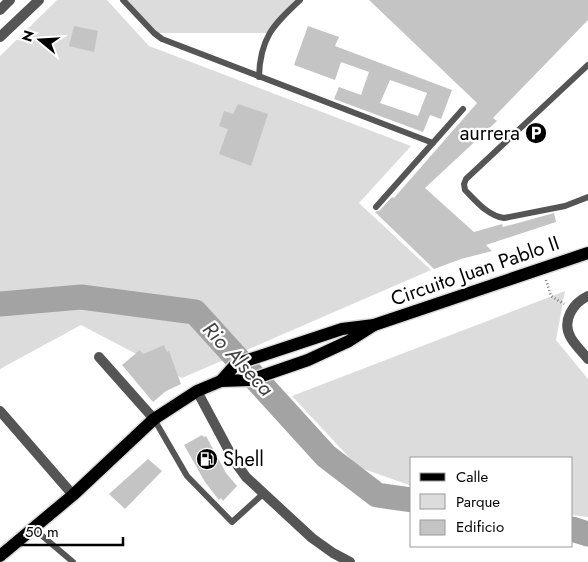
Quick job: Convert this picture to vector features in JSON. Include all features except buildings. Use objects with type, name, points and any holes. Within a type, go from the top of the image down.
[{"type":"main road","name":"Circuito Juan Pablo II","points":[[221,381],[236,364],[342,329],[374,325],[588,252]]},
{"type":"main road","name":"Circuito Juan Pablo II","points":[[0,556],[74,495],[154,419],[197,391],[221,381],[250,380],[308,360],[349,341],[374,325]]},
{"type":"street","points":[[0,10],[10,0]]},
{"type":"street","points":[[0,37],[40,0]]},
{"type":"street","points":[[588,296],[578,300],[571,309],[568,319],[568,329],[571,338],[588,360]]},
{"type":"street","points":[[99,357],[154,419]]},
{"type":"street","points":[[197,391],[235,462],[246,477],[312,538],[350,562]]},
{"type":"street","points":[[0,411],[74,495]]},
{"type":"lane","points":[[123,0],[162,39],[433,142]]},
{"type":"lane","points":[[260,77],[260,60],[265,42],[276,22],[300,0]]},
{"type":"lane","points":[[587,68],[466,179],[464,184],[465,190],[491,214],[504,218],[565,206],[588,197]]},
{"type":"lane","points":[[376,207],[463,109]]},
{"type":"lane","points":[[154,419],[187,476],[232,522],[263,494]]},
{"type":"lane","points":[[34,528],[73,562]]},
{"type":"path","points":[[542,269],[551,296],[571,309]]},
{"type":"green space","points":[[57,0],[107,0],[149,46],[411,146],[359,203],[431,270],[182,378],[81,325],[0,369],[0,56]]},
{"type":"green space","points":[[123,0],[300,0],[270,33],[154,33]]},
{"type":"green space","points":[[565,291],[556,340],[588,379],[588,517],[573,515],[573,457],[410,457],[410,485],[358,467],[292,396]]},
{"type":"waterway","name":"Rio Alseca","points":[[0,304],[81,297],[195,312],[326,456],[377,495],[410,500]]},
{"type":"waterway","name":"Rio Alseca","points":[[573,529],[588,534]]},
{"type":"place","name":"aurrera","points":[[536,133]]},
{"type":"place","name":"Shell","points":[[207,459]]}]
